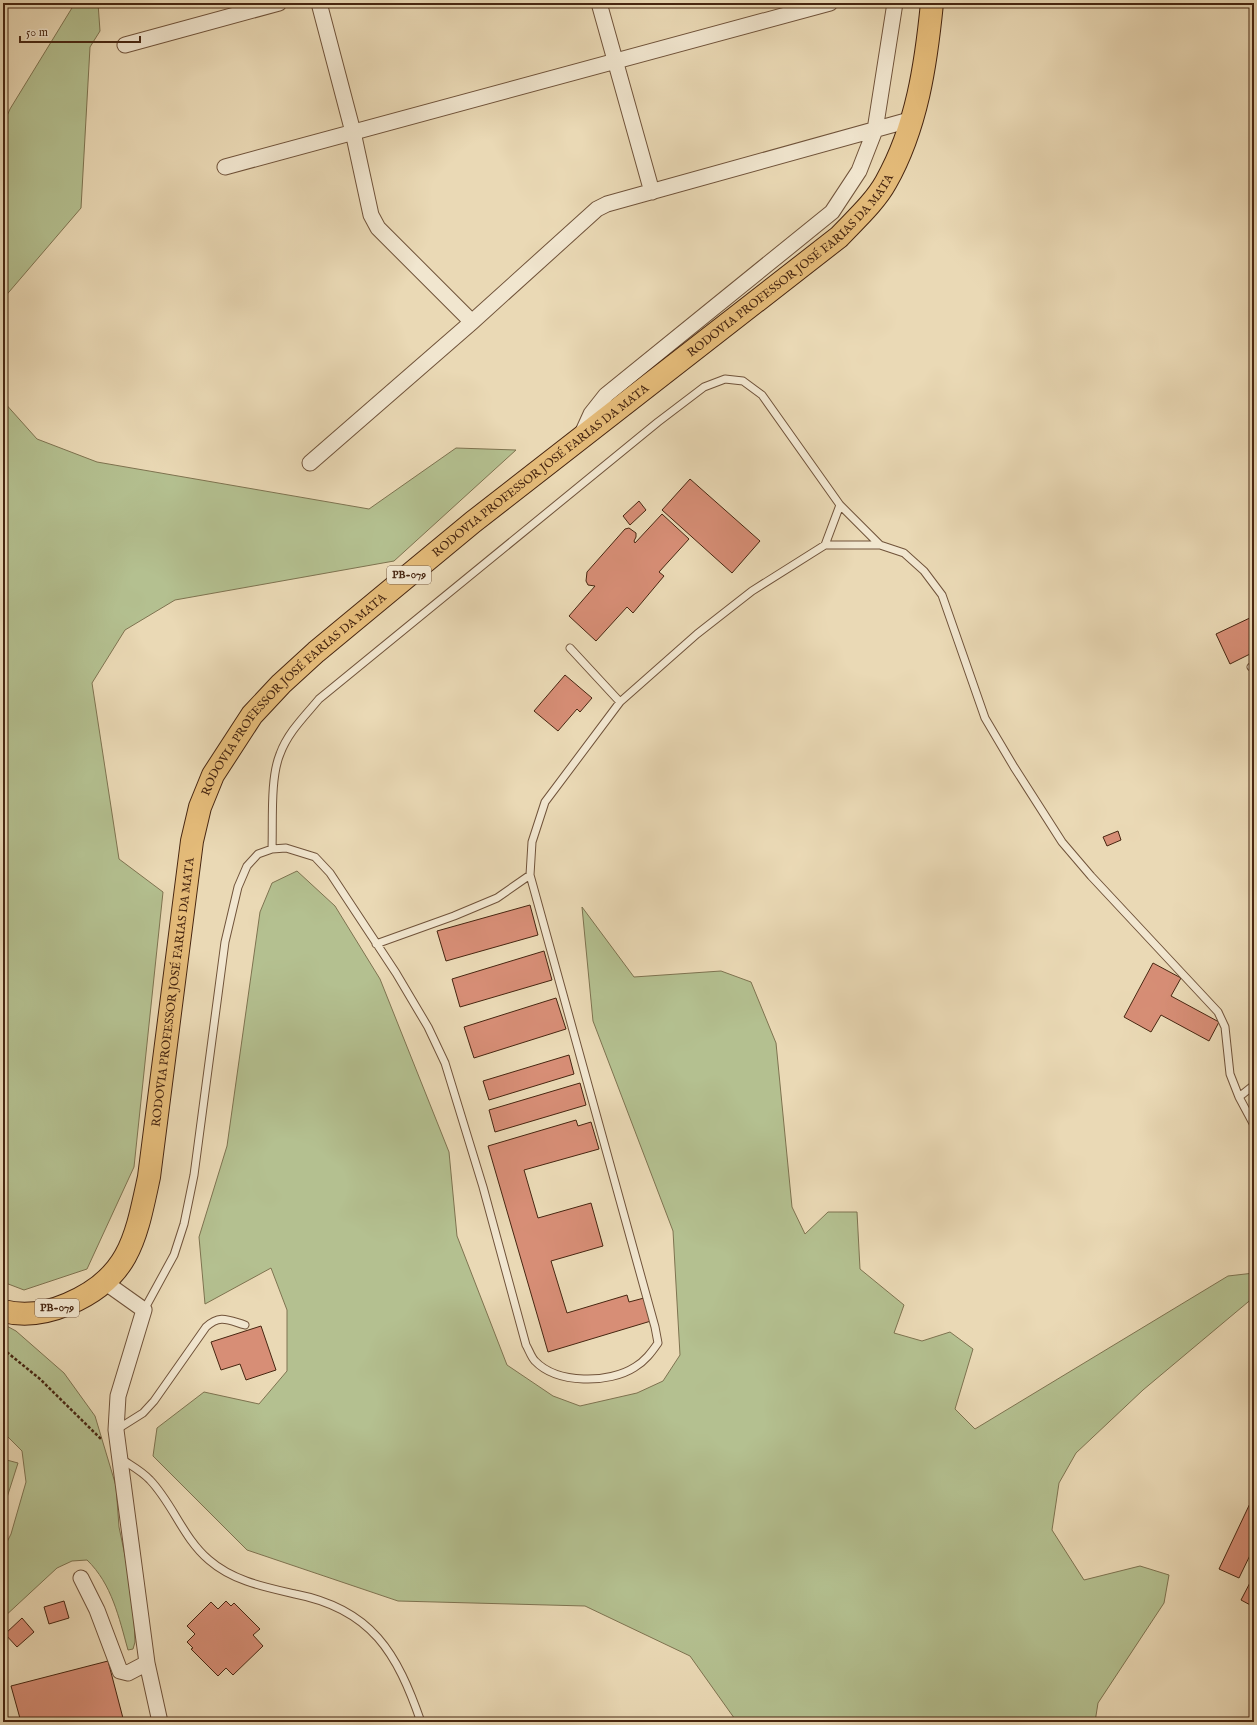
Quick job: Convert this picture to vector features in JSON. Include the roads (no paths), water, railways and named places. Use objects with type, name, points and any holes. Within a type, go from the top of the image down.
[{"type":"main road","name":"RODOVIA PROFESSOR JOSÉ FARIAS DA MATA","points":[[106,1283],[125,1258],[133,1241],[146,1192],[192,841],[200,807],[213,775],[252,714],[304,662],[467,527],[839,237],[868,206],[886,183],[902,150],[914,119],[928,42],[932,3]]},
{"type":"main road","name":"PB-079","points":[[3,1311],[31,1314],[43,1313],[87,1296],[106,1283]]},
{"type":"street","points":[[125,45],[279,3]]},
{"type":"street","points":[[319,3],[353,132],[371,215],[378,228],[472,322]]},
{"type":"street","points":[[600,3],[652,192]]},
{"type":"street","points":[[225,167],[830,3]]},
{"type":"street","points":[[579,440],[591,414],[606,395],[832,212],[859,171],[875,130],[896,3]]},
{"type":"street","points":[[310,463],[472,322],[597,209],[607,204],[914,119]]},
{"type":"street","points":[[106,1283],[144,1310],[118,1396],[116,1430],[147,1663],[160,1722]]},
{"type":"street","points":[[81,1578],[97,1610],[120,1670],[128,1672],[147,1663]]},
{"type":"lane","points":[[272,849],[275,770],[280,753],[293,729],[319,699],[652,427],[704,388],[725,379],[743,381],[762,395],[840,505],[880,545]]},
{"type":"lane","points":[[825,545],[840,505]]},
{"type":"lane","points":[[144,1310],[174,1255],[188,1203],[194,1175],[225,942],[238,887],[247,866],[258,854],[272,849],[286,848],[315,857],[330,873],[396,973],[428,1027],[445,1063],[483,1187],[526,1345],[535,1361],[546,1369],[570,1378],[608,1378],[634,1368],[650,1355],[658,1343],[655,1327],[530,875],[532,842],[545,802],[620,702],[698,634],[752,591],[825,545],[880,545],[904,553],[924,571],[942,595],[985,718],[1014,767],[1062,842],[1091,876],[1218,1012],[1225,1027],[1230,1074],[1239,1097],[1254,1125]]},
{"type":"lane","points":[[570,648],[620,702]]},
{"type":"lane","points":[[376,944],[454,916],[496,898],[530,875]]},
{"type":"lane","points":[[1239,1097],[1254,1086]]},
{"type":"lane","points":[[116,1430],[143,1413],[154,1401],[206,1327],[214,1320],[223,1319],[245,1325]]},
{"type":"lane","points":[[119,1457],[149,1479],[184,1533],[208,1560],[236,1577],[263,1587],[316,1598],[341,1608],[363,1622],[384,1645],[408,1685],[421,1722]]}]
